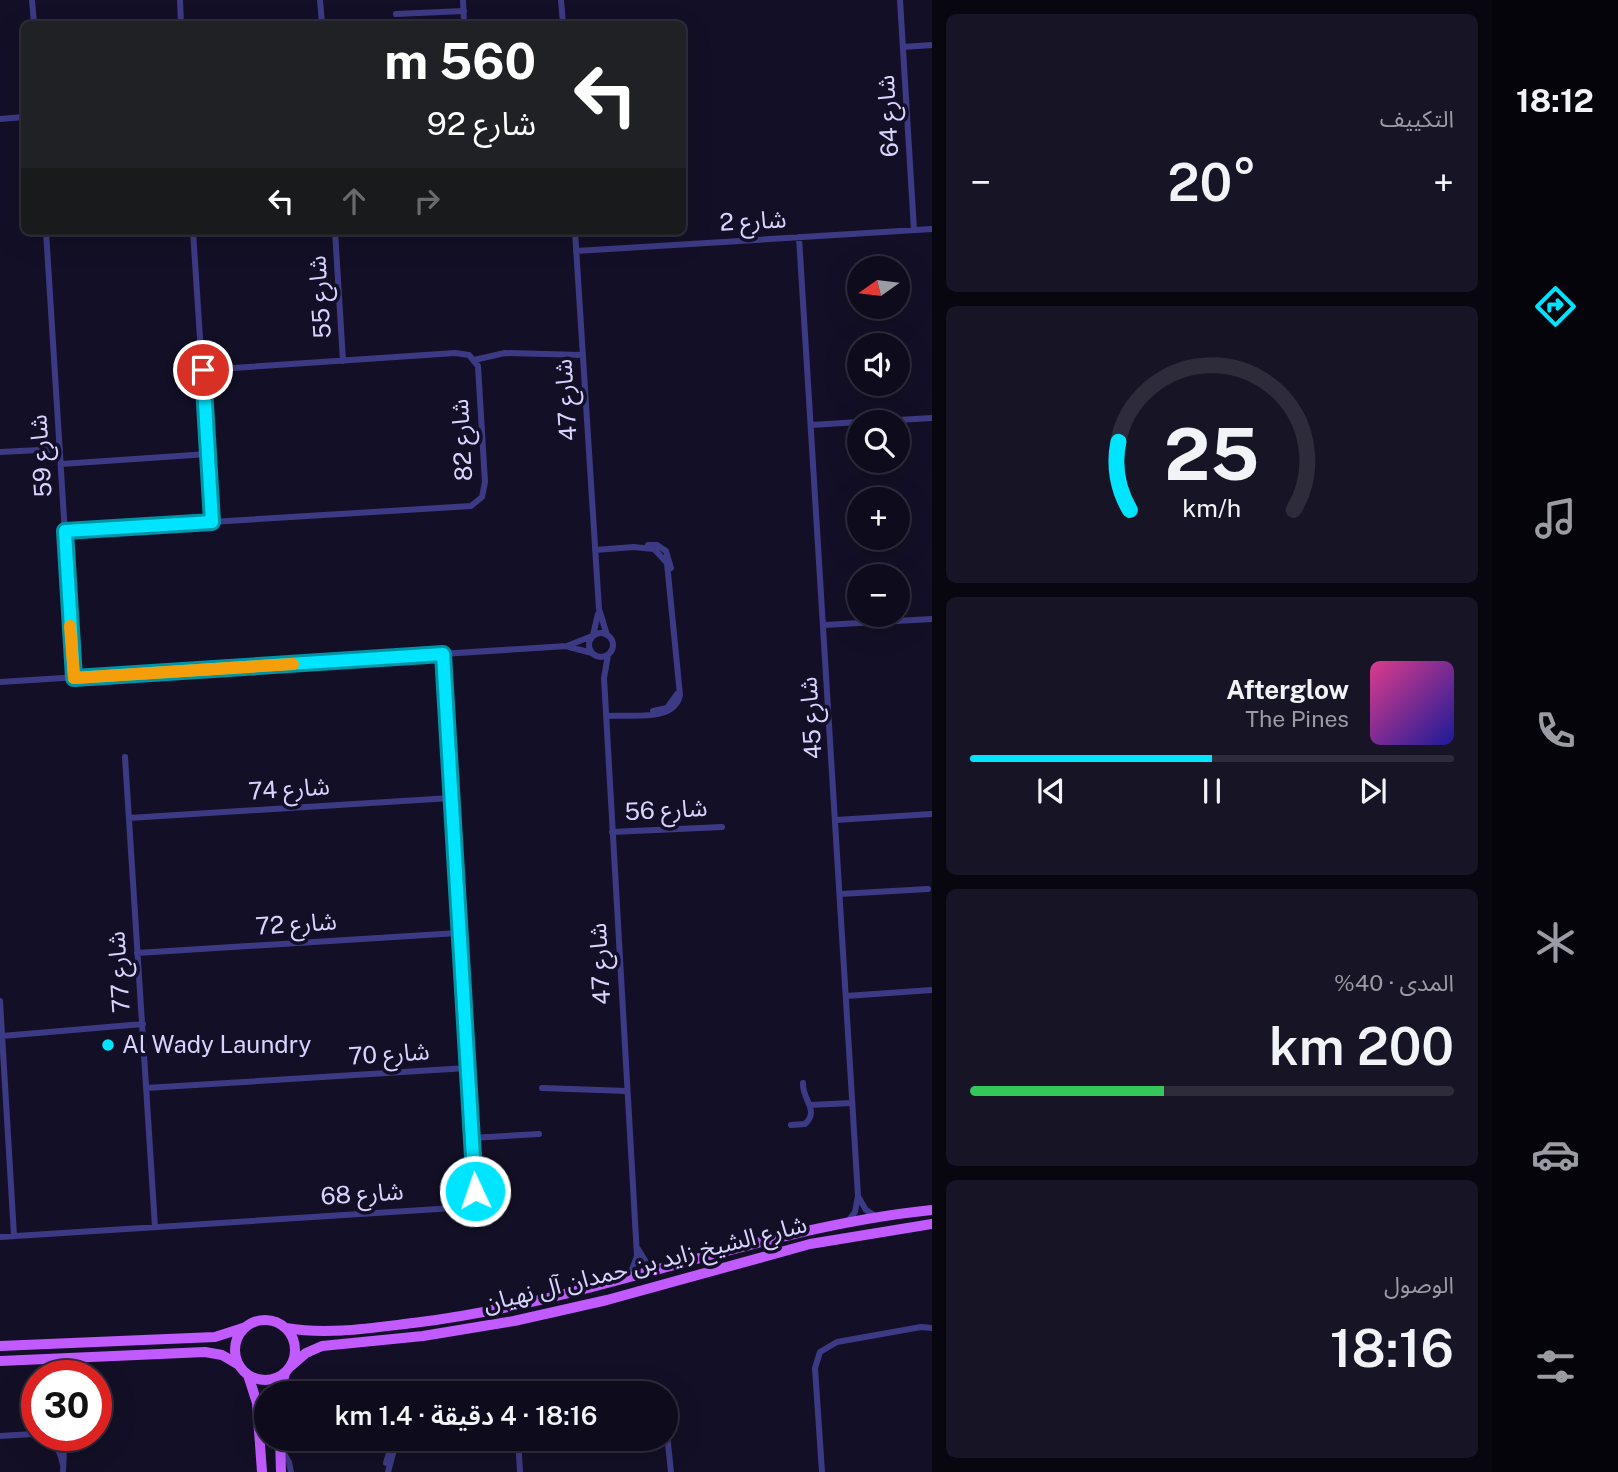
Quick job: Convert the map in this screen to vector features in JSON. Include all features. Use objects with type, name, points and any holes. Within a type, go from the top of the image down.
[{"type":"main road","name":"شارع الشيخ زايد بن حمدان آل نهيان","points":[[286,1328],[304,1332],[344,1330],[452,1318],[544,1301],[768,1240],[932,1210]]},
{"type":"main road","points":[[875,1231],[918,1220],[919,1211]]},
{"type":"main road","name":"شارع الشيخ زايد بن حمدان آل نهيان","points":[[288,1369],[306,1353],[322,1346],[423,1336],[524,1319],[596,1303],[757,1256],[875,1231],[932,1224]]},
{"type":"main road","points":[[0,1346],[215,1337],[262,1320],[279,1323],[286,1328],[295,1347],[284,1381]]},
{"type":"main road","points":[[239,1365],[235,1344],[246,1326]]},
{"type":"main road","points":[[0,1361],[205,1352],[222,1355],[239,1365],[248,1375],[257,1404],[262,1472]]},
{"type":"main road","points":[[248,1375],[271,1380],[288,1369]]},
{"type":"main road","points":[[281,1451],[281,1472]]},
{"type":"street","points":[[32,0],[34,21]]},
{"type":"street","points":[[180,0],[181,21]]},
{"type":"street","points":[[320,0],[322,21]]},
{"type":"street","points":[[463,0],[464,21]]},
{"type":"street","points":[[561,0],[563,21]]},
{"type":"street","name":"شارع 64","points":[[900,0],[914,230]]},
{"type":"street","points":[[396,14],[464,10]]},
{"type":"street","points":[[903,47],[932,45]]},
{"type":"street","points":[[0,119],[21,117]]},
{"type":"street","name":"شارع 2","points":[[576,251],[932,229]]},
{"type":"street","name":"شارع 59","points":[[46,235],[74,678]]},
{"type":"street","points":[[193,235],[212,522]]},
{"type":"street","name":"شارع 55","points":[[335,235],[343,361]]},
{"type":"street","name":"شارع 47","points":[[575,235],[599,609],[607,635]]},
{"type":"street","name":"شارع 45","points":[[799,237],[858,1196],[855,1212],[845,1224]]},
{"type":"street","points":[[203,370],[455,353],[474,360],[505,353],[583,355]]},
{"type":"street","name":"شارع 82","points":[[65,531],[471,506],[485,490],[478,366],[474,360]]},
{"type":"street","points":[[910,419],[932,418]]},
{"type":"street","points":[[811,425],[847,423]]},
{"type":"street","points":[[0,452],[60,449]]},
{"type":"street","points":[[61,464],[208,454]]},
{"type":"street","points":[[595,550],[633,547],[654,549],[663,556],[671,591],[678,678],[677,695],[670,705],[643,713],[606,716]]},
{"type":"street","name":"شارع 47","points":[[593,636],[599,609]]},
{"type":"street","points":[[824,625],[932,619]]},
{"type":"street","points":[[0,682],[567,646],[593,636],[607,635],[613,645],[608,655],[600,657],[567,646]]},
{"type":"street","points":[[593,636],[589,645],[593,654]]},
{"type":"street","name":"شارع 68","points":[[0,1237],[461,1207],[472,1198],[475,1191],[443,654]]},
{"type":"street","name":"شارع 47","points":[[593,654],[604,678]]},
{"type":"street","name":"شارع 47","points":[[608,655],[604,678],[637,1247],[636,1264],[628,1279]]},
{"type":"street","name":"شارع 77","points":[[125,757],[155,1227]]},
{"type":"street","name":"شارع 74","points":[[129,818],[451,798]]},
{"type":"street","points":[[836,820],[932,814]]},
{"type":"street","name":"شارع 56","points":[[612,832],[722,827]]},
{"type":"street","points":[[840,894],[928,889]]},
{"type":"street","name":"شارع 72","points":[[137,953],[458,933]]},
{"type":"street","points":[[846,996],[932,990]]},
{"type":"street","points":[[0,1001],[3,1099],[14,1236]]},
{"type":"street","points":[[2,1036],[143,1024]]},
{"type":"street","name":"شارع 70","points":[[146,1088],[467,1068]]},
{"type":"street","points":[[791,1125],[801,1126],[812,1114],[803,1095],[803,1083]]},
{"type":"street","points":[[542,1088],[627,1091]]},
{"type":"street","points":[[810,1105],[851,1103]]},
{"type":"street","points":[[472,1138],[539,1134]]},
{"type":"street","points":[[858,1196],[866,1210],[879,1218]]},
{"type":"street","points":[[637,1247],[646,1262],[662,1269]]},
{"type":"street","points":[[822,1472],[815,1368],[818,1355],[837,1342],[921,1327],[932,1328]]},
{"type":"street","points":[[0,1436],[21,1435]]},
{"type":"street","points":[[58,1451],[63,1468]]},
{"type":"street","points":[[284,1451],[291,1472]]},
{"type":"street","points":[[388,1472],[392,1451]]},
{"type":"street","points":[[519,1451],[520,1472]]},
{"type":"street","points":[[669,1451],[671,1472]]},
{"type":"slow traffic","points":[[70,626],[74,678],[293,664]]},
{"type":"place","name":"Al Wady Laundry","points":[[108,1045]]},
{"type":"route","points":[[203,370],[212,522],[65,531],[74,678],[443,654],[475,1191]]}]
